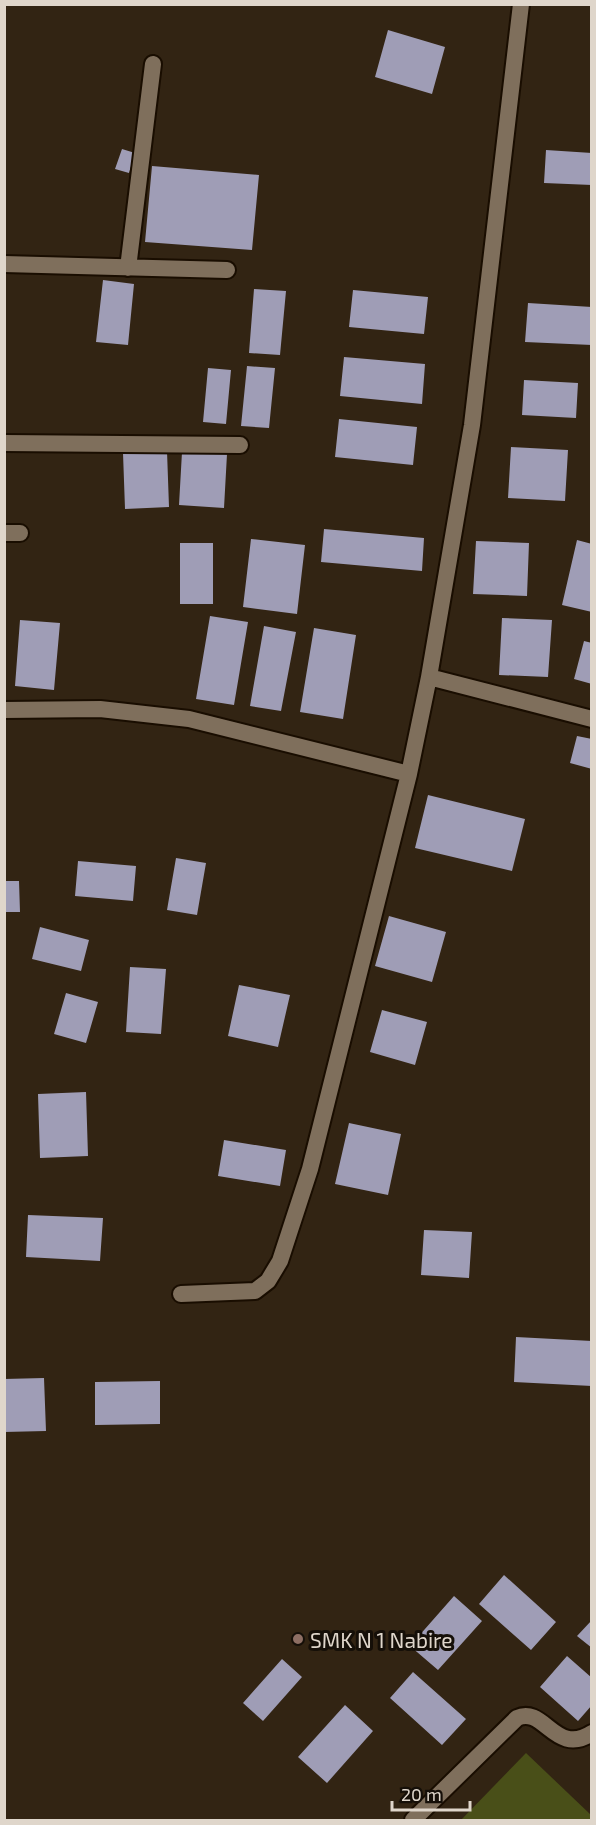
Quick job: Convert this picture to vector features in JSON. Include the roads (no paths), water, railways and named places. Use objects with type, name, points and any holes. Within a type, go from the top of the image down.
[{"type":"street","points":[[181,1294],[255,1291],[268,1281],[280,1261],[310,1169],[409,774],[429,677],[481,360],[521,4]]},
{"type":"street","points":[[128,268],[153,64]]},
{"type":"street","points":[[4,264],[227,270]]},
{"type":"street","points":[[4,443],[240,445]]},
{"type":"street","points":[[429,677],[591,719]]},
{"type":"street","points":[[4,710],[100,709],[189,719],[409,774]]},
{"type":"street","points":[[413,1821],[517,1718],[525,1715],[532,1718],[572,1742],[579,1741],[591,1733]]},
{"type":"place","name":"SMK N 1 Nabire","points":[[298,1639]]}]
